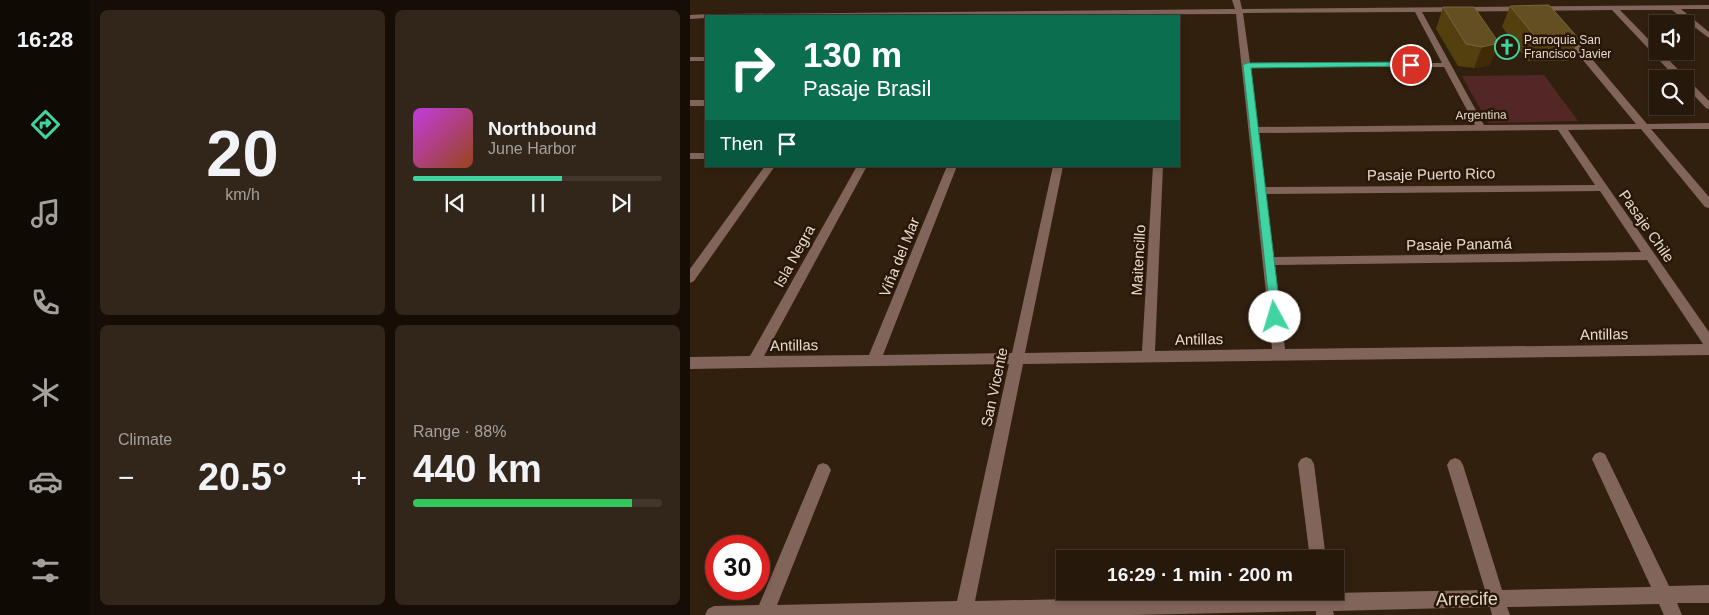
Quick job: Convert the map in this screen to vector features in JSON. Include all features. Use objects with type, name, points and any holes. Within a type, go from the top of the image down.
[{"type":"street","points":[[1381,0],[1386,9]]},
{"type":"street","points":[[1517,0],[1523,8]]},
{"type":"street","points":[[1591,0],[1598,8]]},
{"type":"street","points":[[1664,0],[1709,36]]},
{"type":"street","points":[[1309,1],[1312,10]]},
{"type":"street","points":[[877,15],[1166,14],[1237,5],[1312,10],[1709,7]]},
{"type":"street","points":[[1237,5],[1247,65],[1279,354]]},
{"type":"street","points":[[1544,8],[1709,204]]},
{"type":"street","points":[[1613,8],[1674,70]]},
{"type":"street","points":[[1418,9],[1481,128]]},
{"type":"street","points":[[690,17],[705,16]]},
{"type":"street","points":[[690,59],[705,59]]},
{"type":"street","points":[[1247,65],[1447,65]]},
{"type":"street","points":[[1694,90],[1709,106]]},
{"type":"street","points":[[690,103],[705,102]]},
{"type":"street","name":"Argentina","points":[[1254,130],[1709,126]]},
{"type":"street","name":"Pasaje Chile","points":[[1560,127],[1709,342]]},
{"type":"street","points":[[690,156],[705,156]]},
{"type":"street","points":[[690,278],[769,167]]},
{"type":"street","name":"Isla Negra","points":[[754,362],[861,167]]},
{"type":"street","name":"Viña del Mar","points":[[874,360],[952,167]]},
{"type":"street","name":"San Vicente","points":[[963,612],[1058,167]]},
{"type":"street","name":"Maitencillo","points":[[1148,356],[1158,167]]},
{"type":"street","name":"Pasaje Puerto Rico","points":[[1261,191],[1602,188]]},
{"type":"street","name":"Pasaje Panamá","points":[[1269,261],[1650,256]]},
{"type":"street","name":"Antillas","points":[[690,363],[1709,349]]},
{"type":"street","points":[[1600,459],[1673,615]]},
{"type":"street","points":[[1306,464],[1317,550]]},
{"type":"street","points":[[1455,464],[1498,607]]},
{"type":"street","points":[[764,614],[823,470]]},
{"type":"street","name":"Arrecife","points":[[714,615],[963,612],[1323,603],[1498,607],[1664,595],[1709,594]]},
{"type":"shaded area","points":[[1544,75],[1578,121],[1488,123],[1462,76]]},
{"type":"building","points":[[1549,5],[1579,39],[1538,40],[1510,6]]},
{"type":"building","points":[[1443,7],[1474,7],[1499,43],[1482,47],[1466,44]]},
{"type":"place","name":"Parroquia San Francisco Javier","points":[[1507,47]]},
{"type":"route","points":[[1275,317],[1247,65],[1411,65]]}]
